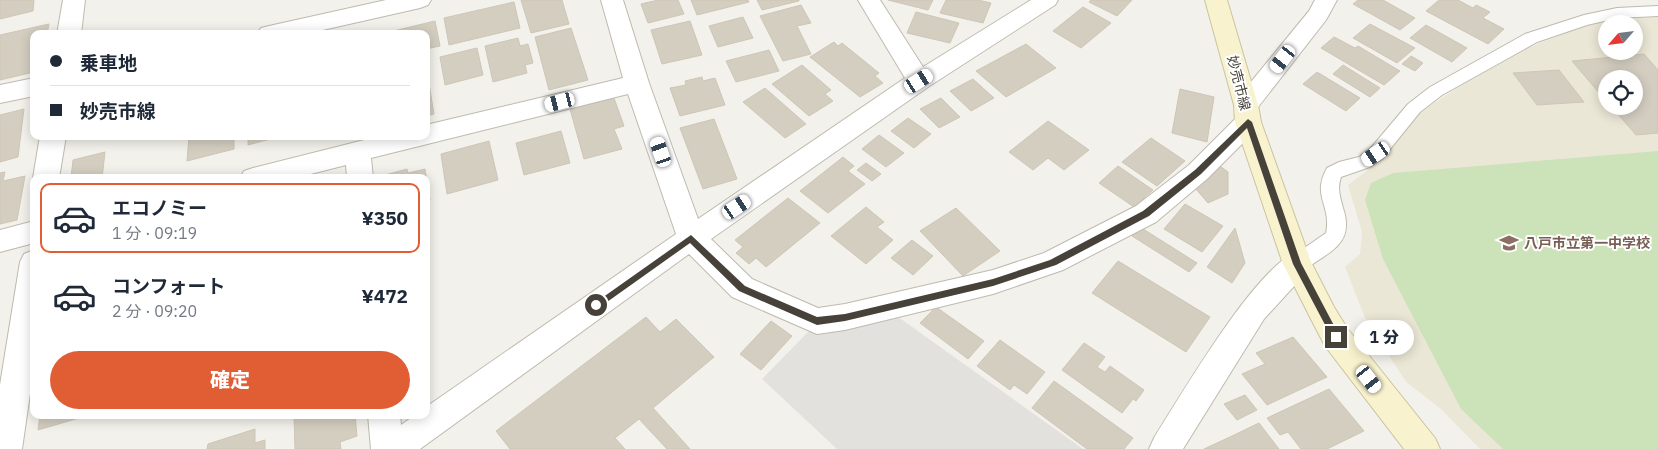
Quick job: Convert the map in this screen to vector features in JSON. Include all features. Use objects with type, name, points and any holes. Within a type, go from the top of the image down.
[{"type":"main road","name":"妙売市線","points":[[1216,0],[1247,113],[1297,264],[1336,337],[1424,449]]},
{"type":"street","points":[[70,30],[74,0]]},
{"type":"street","points":[[287,30],[420,0]]},
{"type":"street","points":[[612,0],[637,83],[691,238],[742,288],[817,321],[845,317],[993,282],[1053,262],[1146,214],[1198,172],[1247,113],[1318,15],[1326,0]]},
{"type":"street","points":[[869,0],[919,81]]},
{"type":"street","points":[[393,449],[691,238],[919,81],[1047,0]]},
{"type":"street","points":[[430,134],[637,83]]},
{"type":"street","points":[[0,94],[30,88]]},
{"type":"street","points":[[47,174],[52,140]]},
{"type":"street","points":[[269,174],[404,140]]},
{"type":"street","points":[[358,152],[360,174]]},
{"type":"street","points":[[0,241],[30,233]]},
{"type":"street","points":[[1165,449],[1254,310],[1297,264]]},
{"type":"street","points":[[6,449],[30,289]]},
{"type":"street","points":[[384,419],[387,449]]},
{"type":"lane","points":[[1297,264],[1335,237],[1338,221],[1328,188],[1333,173],[1345,167],[1364,162],[1376,154],[1414,108],[1436,91],[1531,38],[1592,18],[1617,13],[1658,11]]},
{"type":"shaded area","name":"八戸市立第一中学校","points":[[1658,17],[1658,449],[1480,449],[1441,409],[1406,382],[1365,318],[1345,267],[1360,254],[1362,232],[1348,185],[1381,160],[1417,115],[1476,75],[1532,46],[1587,25],[1598,23],[1598,60],[1643,60],[1643,18]]},
{"type":"shaded area","points":[[894,314],[1083,449],[837,449],[762,379],[813,327]]},
{"type":"green space","name":"八戸市立第一中学校","points":[[1658,151],[1658,449],[1503,449],[1461,409],[1383,259],[1365,200],[1371,183],[1393,173]]},
{"type":"building","points":[[0,0],[34,0],[33,11],[0,19]]},
{"type":"building","points":[[521,0],[562,0],[569,24],[531,33]]},
{"type":"building","points":[[658,0],[678,0],[684,14],[648,23],[641,4]]},
{"type":"building","points":[[691,0],[748,0],[749,2],[697,15]]},
{"type":"building","points":[[757,0],[799,0],[799,1],[762,10]]},
{"type":"building","points":[[888,0],[933,0],[928,10]]},
{"type":"building","points":[[946,0],[978,0],[991,3],[983,23],[940,13]]},
{"type":"building","points":[[1091,0],[1132,0],[1117,16],[1089,2]]},
{"type":"building","points":[[1358,0],[1383,0],[1415,18],[1400,30],[1353,4]]},
{"type":"building","points":[[1439,0],[1458,0],[1473,8],[1476,5],[1490,12],[1483,18],[1504,29],[1488,44],[1426,11]]},
{"type":"building","points":[[514,2],[520,28],[449,45],[444,18]]},
{"type":"building","points":[[801,5],[811,23],[797,26],[811,54],[783,61],[760,16]]},
{"type":"building","points":[[1083,7],[1111,23],[1081,48],[1053,31]]},
{"type":"building","points":[[916,12],[959,23],[950,43],[907,33]]},
{"type":"building","points":[[743,17],[753,38],[718,47],[709,26]]},
{"type":"building","points":[[435,21],[440,46],[430,48],[430,30],[398,30]]},
{"type":"building","points":[[690,21],[702,55],[662,64],[651,30]]},
{"type":"building","points":[[49,24],[48,30],[30,30],[30,73],[0,80],[0,35]]},
{"type":"building","points":[[1370,24],[1415,48],[1397,63],[1353,38]]},
{"type":"building","points":[[1426,25],[1467,48],[1452,62],[1410,38]]},
{"type":"building","points":[[571,28],[588,80],[549,90],[535,37]]},
{"type":"building","points":[[1334,37],[1355,48],[1358,46],[1400,71],[1384,85],[1321,48]]},
{"type":"building","points":[[518,38],[520,46],[528,44],[533,63],[525,65],[527,73],[493,82],[485,46]]},
{"type":"building","points":[[834,42],[838,46],[842,43],[879,73],[875,76],[883,83],[860,97],[810,57]]},
{"type":"building","points":[[1026,44],[1056,68],[1006,97],[976,71]]},
{"type":"building","points":[[477,48],[483,75],[445,85],[440,57]]},
{"type":"building","points":[[769,50],[779,71],[736,82],[726,61]]},
{"type":"building","points":[[1643,54],[1658,70],[1658,133],[1636,135],[1619,115],[1643,115],[1643,70],[1598,70],[1598,92],[1572,61],[1598,58],[1598,60],[1643,60]]},
{"type":"building","points":[[1411,56],[1423,63],[1415,71],[1402,64]]},
{"type":"building","points":[[802,65],[831,90],[825,94],[833,101],[809,116],[772,84]]},
{"type":"building","points":[[1343,65],[1380,88],[1370,97],[1333,74]]},
{"type":"building","points":[[1559,70],[1584,102],[1537,105],[1513,73]]},
{"type":"building","points":[[1317,72],[1360,98],[1346,111],[1303,84]]},
{"type":"building","points":[[702,77],[703,81],[715,78],[725,105],[680,116],[670,88],[686,85],[685,81]]},
{"type":"building","points":[[973,79],[994,98],[971,111],[950,91]]},
{"type":"building","points":[[765,88],[806,124],[785,138],[743,102]]},
{"type":"building","points":[[1180,89],[1214,97],[1207,142],[1172,133]]},
{"type":"building","points":[[430,90],[434,114],[430,115]]},
{"type":"building","points":[[614,98],[624,126],[614,129],[622,149],[584,159],[570,109]]},
{"type":"building","points":[[941,98],[960,117],[939,128],[920,109]]},
{"type":"building","points":[[24,109],[18,157],[0,162],[0,115]]},
{"type":"building","points":[[908,118],[931,134],[914,148],[891,131]]},
{"type":"building","points":[[714,119],[737,179],[703,189],[680,128]]},
{"type":"building","points":[[1048,121],[1089,150],[1064,170],[1048,158],[1033,170],[1009,152]]},
{"type":"building","points":[[561,131],[570,163],[524,175],[516,143]]},
{"type":"building","points":[[879,135],[904,153],[886,167],[862,149]]},
{"type":"building","points":[[1151,138],[1185,161],[1157,186],[1122,162]]},
{"type":"building","points":[[189,140],[234,140],[234,149],[187,161]]},
{"type":"building","points":[[248,140],[266,140],[248,145]]},
{"type":"building","points":[[489,141],[498,180],[447,194],[441,154]]},
{"type":"building","points":[[105,152],[102,174],[71,174],[73,160]]},
{"type":"building","points":[[843,157],[854,166],[848,171],[865,184],[828,213],[800,191]]},
{"type":"building","points":[[866,163],[881,174],[872,181],[857,170]]},
{"type":"building","points":[[1118,166],[1153,190],[1134,207],[1099,183]]},
{"type":"building","points":[[1220,166],[1228,172],[1228,194],[1208,203],[1195,188]]},
{"type":"building","points":[[407,169],[408,173],[425,169],[426,174],[389,174]]},
{"type":"building","points":[[5,172],[3,181],[25,176],[17,220],[0,224],[0,173]]},
{"type":"building","points":[[788,198],[820,223],[766,267],[756,258],[749,264],[736,253],[743,247],[735,240]]},
{"type":"building","points":[[1185,204],[1223,226],[1202,252],[1164,229]]},
{"type":"building","points":[[866,207],[884,222],[877,227],[893,240],[866,264],[831,236]]},
{"type":"building","points":[[956,208],[1000,251],[963,276],[920,231]]},
{"type":"building","points":[[1140,227],[1197,263],[1189,272],[1132,236]]},
{"type":"building","points":[[1235,228],[1245,263],[1232,283],[1207,267]]},
{"type":"building","points":[[912,240],[933,256],[913,275],[891,258]]},
{"type":"building","points":[[1118,261],[1210,317],[1186,352],[1092,293]]},
{"type":"building","points":[[936,307],[984,341],[968,359],[920,323]]},
{"type":"building","points":[[646,317],[660,332],[676,319],[714,357],[653,408],[690,449],[667,449],[639,419],[615,438],[625,449],[510,449],[496,431]]},
{"type":"building","points":[[771,321],[792,336],[761,370],[740,354]]},
{"type":"building","points":[[1293,337],[1327,377],[1267,405],[1242,374],[1265,364],[1256,353]]},
{"type":"building","points":[[1000,340],[1045,372],[1027,394],[1014,385],[1010,390],[977,366]]},
{"type":"building","points":[[1084,343],[1105,357],[1097,367],[1105,372],[1110,366],[1144,390],[1136,401],[1133,399],[1122,413],[1062,370]]},
{"type":"building","points":[[1054,381],[1133,438],[1124,449],[1087,449],[1032,408]]},
{"type":"building","points":[[1329,389],[1364,431],[1327,449],[1301,449],[1288,432],[1280,435],[1267,418]]},
{"type":"building","points":[[1245,395],[1257,410],[1237,420],[1224,404]]},
{"type":"building","points":[[39,419],[75,419],[38,430]]},
{"type":"building","points":[[294,419],[355,419],[357,436],[340,442],[341,449],[295,449]]},
{"type":"building","points":[[1259,423],[1279,449],[1204,449],[1232,436]]},
{"type":"building","points":[[255,429],[255,443],[265,440],[265,449],[207,449],[208,444]]},
{"type":"place","name":"八戸市立第一中学校","points":[[1509,243]]},
{"type":"route","points":[[596,305],[691,238],[742,288],[817,321],[845,317],[993,282],[1053,262],[1146,214],[1198,172],[1248,122],[1297,264],[1336,337]]}]
